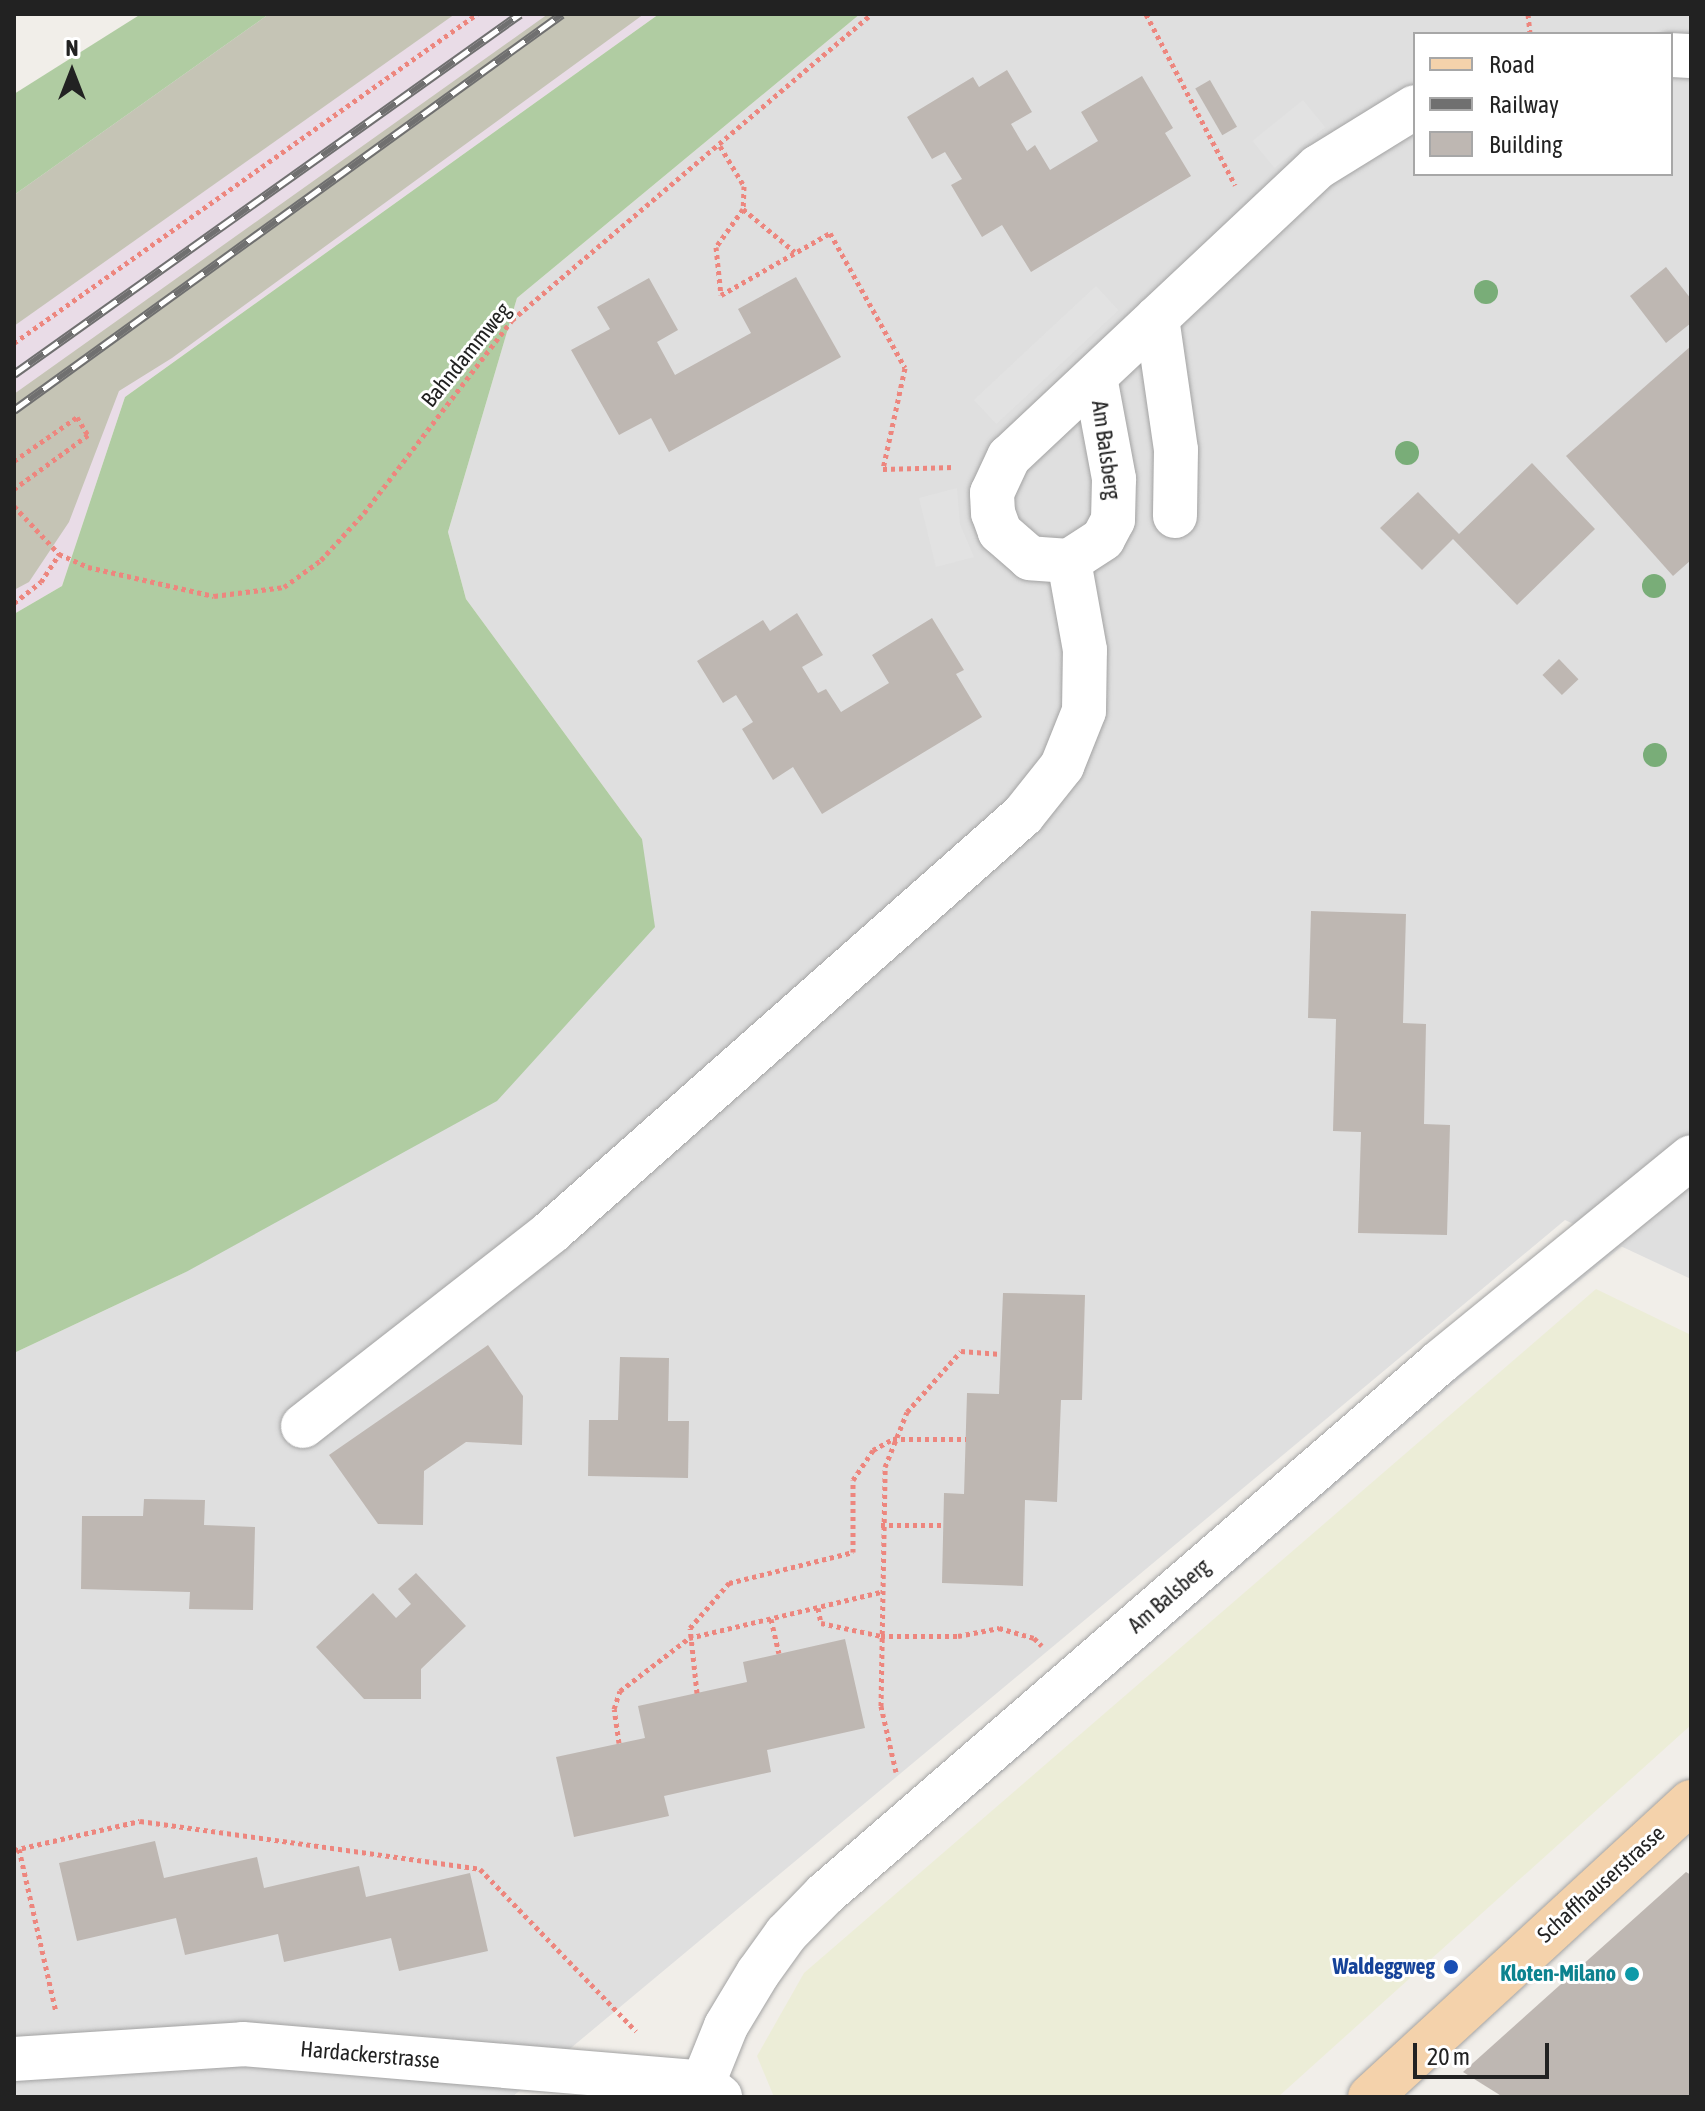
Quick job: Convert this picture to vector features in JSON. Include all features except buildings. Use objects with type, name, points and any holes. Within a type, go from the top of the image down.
[{"type":"main road","name":"Schaffhauserstrasse","points":[[1370,2097],[1691,1802]]},
{"type":"street","name":"Am Balsberg","points":[[1095,377],[1114,479],[1113,520],[1103,539],[1069,561],[1030,558],[1013,548],[1000,532],[992,493],[1009,457],[1318,167],[1413,108]]},
{"type":"street","points":[[1157,318],[1176,450],[1175,516]]},
{"type":"street","points":[[303,1426],[551,1232],[1023,815],[1062,766],[1084,711],[1085,650],[1069,561]]},
{"type":"street","name":"Am Balsberg","points":[[711,2090],[726,2026],[786,1934],[912,1818],[1440,1362],[1691,1157]]},
{"type":"street","name":"Hardackerstrasse","points":[[14,2059],[243,2044],[641,2077],[711,2090]]},
{"type":"path","points":[[14,343],[477,14]]},
{"type":"path","name":"Bahndammweg","points":[[14,506],[59,554],[88,567],[214,596],[284,587],[321,560],[364,513],[512,320],[872,14]]},
{"type":"path","points":[[1146,14],[1237,190]]},
{"type":"path","points":[[720,146],[744,186],[743,209],[716,247],[721,295],[830,233],[905,368],[883,469],[968,467]]},
{"type":"path","points":[[743,209],[795,252]]},
{"type":"path","points":[[14,461],[77,417],[88,435],[14,489]]},
{"type":"path","points":[[14,603],[41,582],[59,554]]},
{"type":"path","points":[[912,1818],[881,1706],[881,1525],[885,1467],[893,1439],[907,1412],[961,1351],[1001,1354]]},
{"type":"path","points":[[697,1693],[690,1628],[729,1583],[853,1552],[853,1480],[873,1450],[893,1439],[966,1439]]},
{"type":"path","points":[[881,1525],[943,1525]]},
{"type":"path","points":[[619,1743],[614,1709],[620,1691],[689,1638],[881,1592]]},
{"type":"path","points":[[818,1608],[821,1623],[881,1636],[958,1636],[999,1628],[1034,1638],[1072,1680]]},
{"type":"path","points":[[771,1619],[779,1653]]},
{"type":"path","points":[[65,2056],[16,1850],[140,1821],[480,1869],[640,2036],[641,2077]]},
{"type":"shaded area","points":[[269,14],[659,14],[125,397],[62,586],[14,614],[14,195]]},
{"type":"shaded area","points":[[269,14],[455,14],[14,326],[14,195]]},
{"type":"shaded area","points":[[548,14],[644,14],[172,358],[119,391],[69,522],[29,582],[14,590],[14,394]]},
{"type":"shaded area","points":[[860,14],[1691,14],[1691,1279],[1565,1220],[512,2097],[14,2097],[14,1353],[186,1272],[642,839],[466,599],[448,532],[517,298]]},
{"type":"shaded area","points":[[1303,100],[1325,127],[1275,168],[1252,141]]},
{"type":"shaded area","points":[[1096,286],[1119,310],[996,424],[974,400]]},
{"type":"shaded area","points":[[957,488],[960,524],[974,557],[936,567],[919,498]]},
{"type":"shaded area","points":[[1650,1207],[1658,1217],[1459,1379],[950,1817],[941,1807]]},
{"type":"green space","points":[[141,14],[269,14],[14,195],[14,94]]},
{"type":"green space","points":[[659,14],[860,14],[517,298],[448,532],[466,599],[642,839],[655,927],[497,1101],[186,1272],[14,1353],[14,614],[62,586],[125,397]]},
{"type":"green space","points":[[1596,1289],[1691,1335],[1691,1725],[1278,2097],[774,2097],[757,2056],[804,1973]]},
{"type":"railway","points":[[14,374],[520,14]]},
{"type":"railway","points":[[14,410],[562,14]]},
{"type":"place","name":"Waldeggweg","points":[[1451,1967]]},
{"type":"place","name":"Kloten-Milano","points":[[1632,1974]]}]
